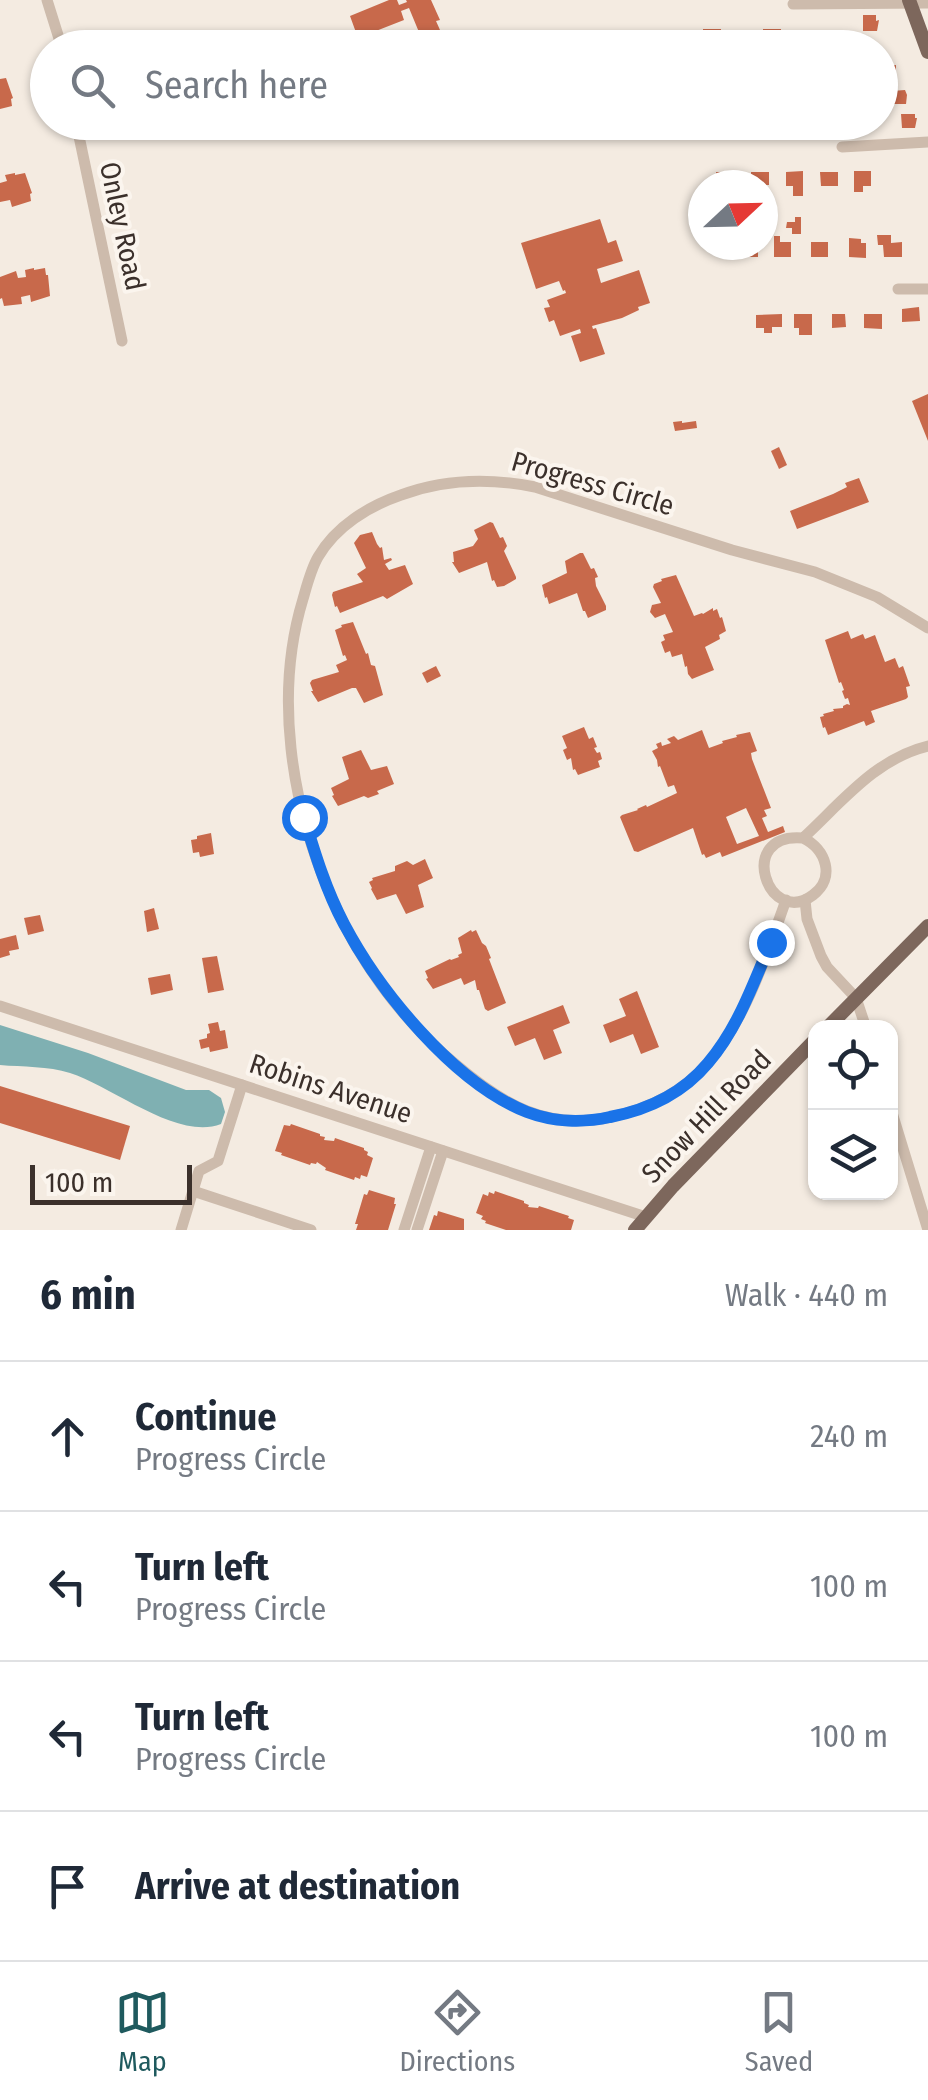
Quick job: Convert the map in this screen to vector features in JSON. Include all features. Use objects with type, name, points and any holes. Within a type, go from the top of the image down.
[{"type":"main road","points":[[909,2],[928,52]]},
{"type":"main road","points":[[835,1020],[928,926]]},
{"type":"main road","name":"Snow Hill Road","points":[[635,1230],[710,1146],[808,1047]]},
{"type":"street","points":[[48,0],[57,30]]},
{"type":"street","points":[[793,4],[928,3]]},
{"type":"street","name":"Onley Road","points":[[80,140],[122,340]]},
{"type":"street","points":[[842,147],[928,142]]},
{"type":"street","points":[[898,289],[928,289]]},
{"type":"street","name":"Progress Circle","points":[[786,900],[732,1030],[706,1066],[660,1101],[634,1112],[583,1122],[560,1120],[531,1114],[504,1102],[475,1081],[408,1017],[369,968],[330,894],[304,817],[290,733],[290,658],[297,618],[318,556],[353,519],[372,506],[438,484],[512,482],[815,572],[877,597],[928,628]]},
{"type":"street","points":[[803,838],[819,849],[826,867],[822,886],[805,900],[786,900],[770,890],[766,882],[767,853],[783,840],[803,838],[870,775],[928,746]]},
{"type":"street","points":[[805,900],[807,919],[821,956],[856,998],[863,1020]]},
{"type":"street","name":"Robins Avenue","points":[[0,1006],[646,1217]]},
{"type":"street","points":[[181,1230],[199,1172],[218,1161],[242,1085]]},
{"type":"street","points":[[891,1110],[928,1230]]},
{"type":"street","points":[[404,1230],[437,1149]]},
{"type":"street","points":[[417,1230],[437,1149]]},
{"type":"street","points":[[193,1192],[294,1228],[311,1230]]},
{"type":"water","points":[[0,1025],[186,1090],[209,1090],[221,1098],[225,1112],[221,1124],[185,1125],[62,1071],[0,1065]]},
{"type":"building","points":[[389,0],[397,0],[399,5],[406,0],[431,0],[440,30],[418,30],[409,8],[401,11],[404,20],[378,30],[355,30],[350,16]]},
{"type":"building","points":[[863,15],[876,15],[877,30],[863,30]]},
{"type":"building","points":[[6,78],[12,106],[0,109],[0,79]]},
{"type":"building","points":[[905,90],[906,104],[898,104],[898,91]]},
{"type":"building","points":[[901,114],[915,114],[915,128],[902,128]]},
{"type":"building","points":[[803,171],[803,196],[793,196],[793,186],[786,186],[786,172]]},
{"type":"building","points":[[854,171],[871,171],[871,186],[863,186],[863,192],[854,192]]},
{"type":"building","points":[[820,172],[838,172],[838,186],[821,186]]},
{"type":"building","points":[[25,173],[32,193],[31,201],[12,207],[10,200],[0,202],[0,183],[7,181],[5,175]]},
{"type":"building","points":[[795,217],[801,217],[801,234],[792,234],[792,228],[786,228],[787,222],[795,222]]},
{"type":"building","points":[[600,219],[608,243],[616,240],[623,261],[597,269],[601,283],[639,270],[650,303],[622,318],[592,326],[605,354],[580,362],[571,336],[581,333],[580,329],[560,336],[544,308],[550,307],[547,300],[566,293],[565,290],[559,281],[536,289],[521,243]]},
{"type":"building","points":[[877,235],[891,235],[891,243],[902,242],[902,257],[884,257]]},
{"type":"building","points":[[778,236],[780,242],[791,242],[791,257],[778,257]]},
{"type":"building","points":[[849,238],[866,243],[866,258],[849,257]]},
{"type":"building","points":[[811,242],[828,242],[828,257],[811,257]]},
{"type":"building","points":[[45,268],[50,296],[31,302],[30,295],[21,297],[22,304],[4,306],[0,299],[0,277],[16,271],[18,278],[26,277],[25,270]]},
{"type":"building","points":[[919,307],[920,321],[902,322],[902,309]]},
{"type":"building","points":[[782,314],[782,327],[772,327],[772,333],[756,328],[756,315]]},
{"type":"building","points":[[794,314],[812,314],[812,335],[799,335],[799,328],[794,328]]},
{"type":"building","points":[[832,314],[845,314],[846,327],[832,328]]},
{"type":"building","points":[[864,314],[882,314],[882,329],[864,328]]},
{"type":"building","points":[[928,394],[928,441],[912,401]]},
{"type":"building","points":[[696,421],[697,428],[675,431],[673,422]]},
{"type":"building","points":[[779,447],[787,465],[779,469],[771,451]]},
{"type":"building","points":[[859,478],[869,502],[797,529],[790,511],[833,494],[847,487],[845,483]]},
{"type":"building","points":[[490,522],[503,537],[507,546],[504,551],[516,577],[504,586],[497,587],[492,581],[487,562],[459,573],[452,562],[453,552],[473,546],[478,539],[474,530]]},
{"type":"building","points":[[372,532],[382,547],[384,560],[392,560],[385,564],[389,570],[405,565],[413,584],[387,599],[383,596],[340,613],[333,592],[363,582],[357,574],[366,568],[354,543],[360,535]]},
{"type":"building","points":[[580,553],[594,568],[596,586],[606,606],[606,610],[588,618],[577,593],[549,604],[542,585],[567,573],[565,561]]},
{"type":"building","points":[[676,575],[694,616],[717,609],[726,631],[705,647],[714,670],[692,679],[682,654],[672,657],[670,651],[665,653],[663,635],[673,632],[665,614],[655,618],[650,612],[652,605],[661,603],[654,584]]},
{"type":"building","points":[[353,622],[371,665],[375,666],[383,695],[364,703],[356,688],[352,688],[318,702],[310,683],[339,672],[336,665],[347,660],[335,630]]},
{"type":"building","points":[[848,631],[851,639],[875,635],[885,662],[895,658],[899,668],[903,666],[910,686],[906,687],[908,697],[871,711],[875,722],[866,726],[864,721],[828,735],[820,717],[850,705],[825,640]]},
{"type":"building","points":[[436,666],[441,676],[427,683],[422,673]]},
{"type":"building","points":[[584,727],[602,759],[598,761],[600,767],[578,775],[571,758],[567,760],[562,736]]},
{"type":"building","points":[[702,730],[709,748],[750,732],[757,751],[751,753],[752,759],[771,808],[764,810],[767,816],[762,818],[768,832],[783,826],[785,832],[722,857],[720,852],[706,858],[702,855],[693,828],[634,851],[620,817],[677,793],[674,785],[668,787],[652,751],[658,748],[656,744],[671,743],[667,739],[674,736],[678,740]],"holes":[[[746,808],[759,836],[737,844],[726,817]]]},
{"type":"building","points":[[361,750],[371,770],[387,766],[394,784],[377,791],[379,794],[338,806],[331,788],[349,779],[342,757]]},
{"type":"building","points":[[211,833],[214,854],[200,857],[199,852],[193,853],[191,840]]},
{"type":"building","points":[[425,859],[433,878],[418,885],[424,907],[406,914],[396,894],[377,900],[369,882],[372,878],[395,871],[395,866],[407,861],[413,865]]},
{"type":"building","points":[[154,908],[159,929],[147,932],[144,911]]},
{"type":"building","points":[[40,915],[44,931],[28,935],[24,918]]},
{"type":"building","points":[[476,930],[486,946],[506,1003],[488,1011],[475,980],[464,985],[461,978],[433,989],[426,979],[425,971],[459,957],[462,953],[458,938]]},
{"type":"building","points":[[16,935],[19,949],[0,958],[0,939]]},
{"type":"building","points":[[217,956],[224,990],[208,993],[202,958]]},
{"type":"building","points":[[170,974],[173,990],[151,995],[148,978]]},
{"type":"building","points":[[637,991],[659,1047],[641,1054],[633,1034],[610,1043],[603,1025],[626,1016],[619,999]]},
{"type":"building","points":[[563,1005],[570,1023],[553,1030],[562,1053],[544,1060],[535,1038],[515,1046],[507,1027]]},
{"type":"building","points":[[218,1022],[220,1031],[225,1030],[228,1048],[210,1052],[209,1047],[201,1049],[199,1040],[210,1033],[208,1024]]},
{"type":"building","points":[[0,1086],[130,1126],[120,1160],[0,1123]]},
{"type":"building","points":[[284,1125],[320,1134],[324,1140],[335,1138],[364,1148],[373,1158],[367,1177],[361,1175],[354,1180],[325,1170],[317,1162],[310,1165],[275,1151]]},
{"type":"building","points":[[369,1190],[395,1198],[388,1230],[356,1230],[364,1194]]},
{"type":"building","points":[[495,1191],[524,1201],[528,1207],[539,1206],[569,1216],[574,1220],[571,1230],[506,1230],[485,1223],[483,1216],[476,1213],[483,1194],[488,1196]]},
{"type":"building","points":[[438,1211],[464,1219],[464,1230],[429,1230]]},
{"type":"route","points":[[304,817],[319,867],[343,923],[382,988],[443,1054],[504,1102],[531,1114],[583,1122],[634,1112],[660,1101],[688,1082],[706,1066],[732,1030],[771,942]]}]
